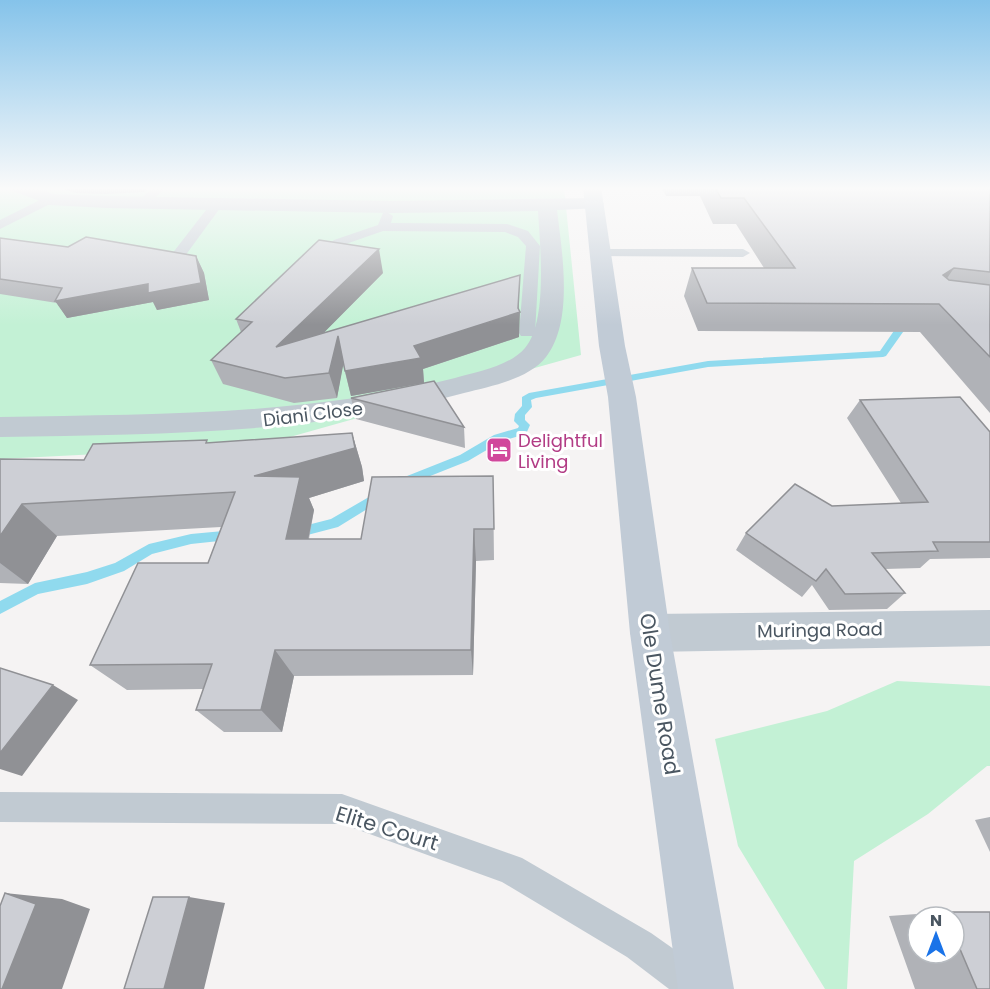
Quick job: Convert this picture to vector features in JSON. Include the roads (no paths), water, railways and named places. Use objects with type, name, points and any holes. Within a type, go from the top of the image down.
[{"type":"street","name":"Diani Close","points":[[0,427],[260,421],[354,409],[435,394],[503,372],[536,353],[549,324],[551,262],[549,233]]},
{"type":"street","points":[[598,233],[600,252]]},
{"type":"street","name":"Ole Dume Road","points":[[600,252],[612,346],[622,397],[650,633],[706,989]]},
{"type":"street","name":"Muringa Road","points":[[650,633],[990,628]]},
{"type":"lane","points":[[180,253],[195,233]]},
{"type":"lane","points":[[303,273],[327,249],[349,236],[360,233]]},
{"type":"lane","points":[[521,233],[533,246],[527,333]]},
{"type":"lane","points":[[600,252],[743,253]]},
{"type":"lane","name":"Elite Court","points":[[0,807],[342,809],[511,869],[639,945],[699,989]]},
{"type":"waterway","points":[[401,483],[464,458],[498,438],[522,431],[525,425],[519,421],[520,414],[527,407],[526,399],[533,395],[708,364],[883,354],[903,325],[900,318]]},
{"type":"waterway","points":[[296,533],[334,523],[381,495]]},
{"type":"waterway","points":[[0,608],[35,589],[87,578],[119,567],[149,549],[191,539],[234,535]]},
{"type":"place","name":"Delightful Living","points":[[499,450]]}]
